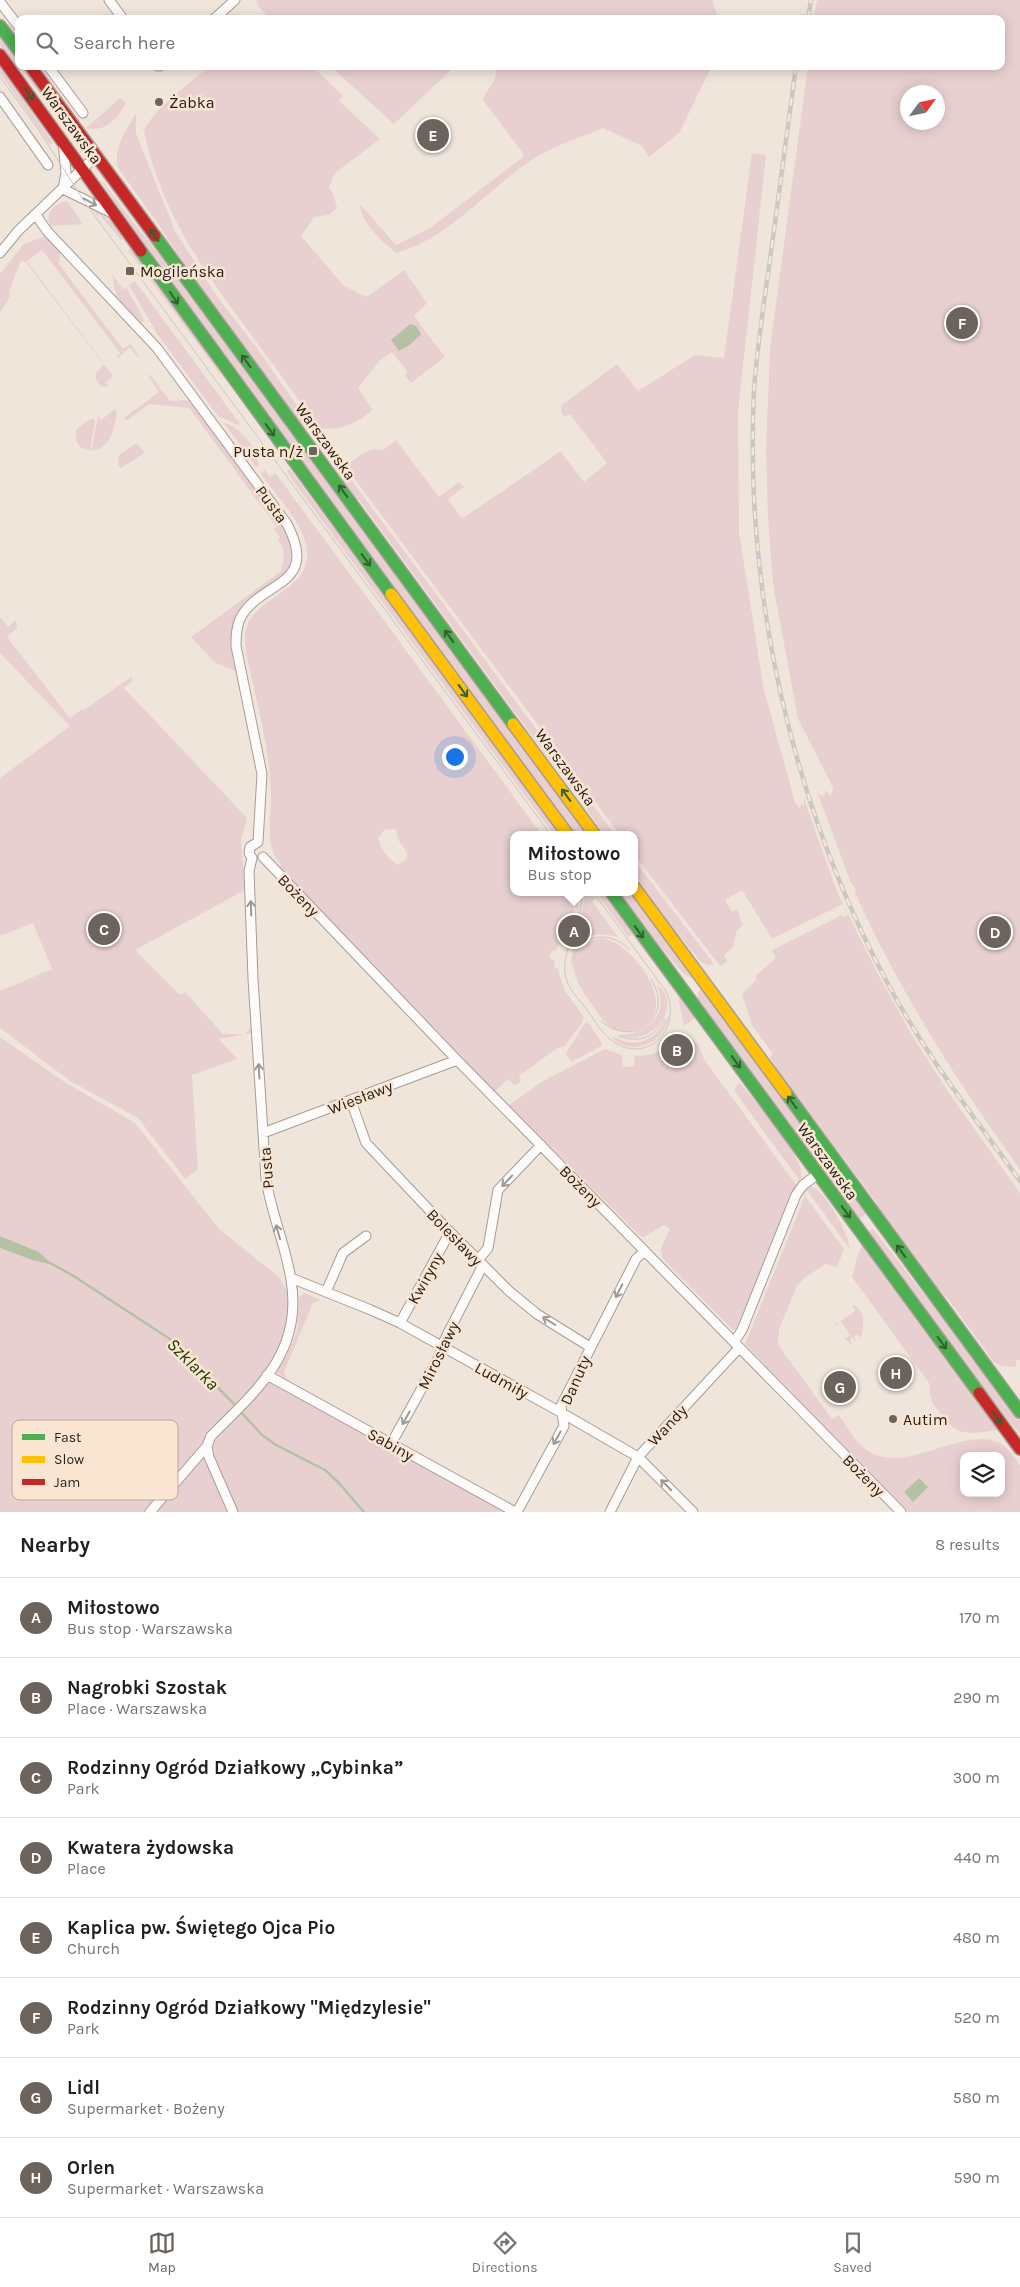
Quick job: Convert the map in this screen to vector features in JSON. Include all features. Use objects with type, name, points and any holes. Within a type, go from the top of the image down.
[{"type":"main road","points":[[0,26],[15,46]]},
{"type":"main road","name":"Warszawska","points":[[0,55],[84,169],[179,306],[565,831]]},
{"type":"main road","name":"Warszawska","points":[[33,70],[592,831]]},
{"type":"main road","name":"Warszawska","points":[[638,892],[1020,1412]]},
{"type":"main road","name":"Warszawska","points":[[613,896],[1020,1449]]},
{"type":"main road","points":[[859,1230],[871,1222],[883,1226]]},
{"type":"street","points":[[110,0],[120,15]]},
{"type":"street","points":[[217,15],[224,4],[235,0]]},
{"type":"street","points":[[0,2],[15,22]]},
{"type":"street","name":"Warszawska","points":[[51,70],[83,113]]},
{"type":"street","points":[[0,97],[48,165]]},
{"type":"street","points":[[63,140],[66,166],[63,189]]},
{"type":"street","points":[[2,247],[96,156]]},
{"type":"street","name":"Warszawska","points":[[63,189],[116,215]]},
{"type":"street","name":"Pusta","points":[[36,215],[47,231],[157,348],[260,494],[287,524],[296,543],[297,554],[292,572],[285,581],[248,609],[240,619],[236,632],[236,646],[262,774],[258,842]]},
{"type":"street","points":[[258,842],[265,848],[263,857],[252,858],[249,853],[250,846],[258,842]]},
{"type":"street","name":"Bożeny","points":[[263,857],[457,1060],[900,1512]]},
{"type":"street","name":"Pusta","points":[[178,1480],[207,1446],[211,1436],[267,1375],[283,1353],[290,1337],[294,1301],[291,1278],[270,1201],[263,1132],[249,871],[252,858]]},
{"type":"street","name":"Wiesławy","points":[[263,1132],[351,1101],[457,1060]]},
{"type":"street","name":"Bolesławy","points":[[351,1101],[366,1143],[480,1263],[537,1314],[590,1347]]},
{"type":"street","name":"Mirosławy","points":[[391,1444],[439,1357],[488,1248],[498,1190],[541,1145]]},
{"type":"street","name":"Wandy","points":[[610,1512],[638,1457],[736,1345],[796,1196],[803,1185],[818,1174]]},
{"type":"street","name":"Kwiryny","points":[[400,1324],[450,1232]]},
{"type":"street","points":[[326,1292],[343,1253],[366,1236]]},
{"type":"street","name":"Danuty","points":[[516,1512],[564,1426],[561,1406],[590,1347],[636,1259],[645,1251]]},
{"type":"street","name":"Ludmiły","points":[[291,1278],[400,1324],[638,1457],[693,1512]]},
{"type":"street","name":"Sabiny","points":[[267,1375],[516,1512]]},
{"type":"street","points":[[207,1446],[209,1457],[233,1512]]},
{"type":"street","name":"Pusta","points":[[150,1512],[160,1500]]},
{"type":"shaded area","points":[[256,0],[712,0],[718,15],[267,15],[259,7]]},
{"type":"shaded area","points":[[817,0],[1020,0],[1020,1169],[973,1102],[931,1036],[891,966],[855,893],[856,889],[851,883],[818,794],[824,797],[825,790],[831,796],[833,787],[798,719],[773,584],[768,518],[766,449],[770,348],[807,70],[1005,70],[1005,15],[815,15]]},
{"type":"shaded area","points":[[0,34],[15,54],[15,63],[0,46]]},
{"type":"shaded area","points":[[0,66],[53,143],[50,145],[0,74]]},
{"type":"shaded area","points":[[21,70],[27,70],[71,130],[68,132]]},
{"type":"shaded area","points":[[204,70],[316,70],[343,96],[339,101],[380,139],[335,173],[329,187],[337,208],[329,215],[314,217],[301,236],[344,286],[367,297],[404,270],[427,303],[414,316],[445,357],[411,383],[405,376],[407,371],[392,352],[380,360],[358,388],[372,409],[371,412],[346,426],[332,429],[317,428],[216,286],[192,250],[172,212],[155,172],[144,130],[150,120],[166,103]]},
{"type":"shaded area","points":[[334,70],[451,70],[394,124]]},
{"type":"shaded area","points":[[710,70],[679,133],[649,157],[642,146],[603,128],[538,156],[513,173],[466,213],[433,237],[396,253],[368,225],[361,211],[360,204],[396,245],[430,228],[523,157],[522,152],[483,100],[496,76],[496,71]]},
{"type":"shaded area","points":[[120,98],[126,103],[115,119],[100,128],[86,128]]},
{"type":"shaded area","points":[[136,113],[136,133],[175,231],[216,295],[256,347],[312,427],[308,430],[295,417],[187,269],[157,222],[118,168],[117,154],[119,147]]},
{"type":"shaded area","points":[[752,153],[766,155],[738,412],[739,532],[764,690],[795,802],[800,809],[801,803],[804,807],[804,799],[843,904],[772,939],[742,890],[725,900],[732,912],[737,909],[743,926],[737,930],[733,947],[724,955],[727,962],[720,966],[638,859],[638,831],[617,831],[348,470],[351,462],[362,454],[373,449],[383,450],[396,440],[439,497],[459,482],[464,487],[448,499],[462,519],[560,451],[584,482],[607,463],[570,414],[564,417],[561,411],[562,405],[617,364],[638,391],[695,355],[724,358]]},
{"type":"shaded area","points":[[101,181],[179,277],[586,831],[571,831],[203,331]]},
{"type":"shaded area","points":[[67,201],[83,224],[50,226],[49,217],[52,209],[58,204]]},
{"type":"shaded area","points":[[91,207],[108,219],[124,238],[228,385],[128,250],[130,249],[123,239],[121,240],[99,214],[97,216]]},
{"type":"shaded area","points":[[45,236],[60,251],[59,264],[123,349],[130,344],[139,356],[130,347],[118,358],[116,356],[120,353],[42,250],[27,261],[113,376],[106,382],[108,387],[100,386],[95,377],[97,371],[104,365],[26,262],[21,261],[9,291],[10,297],[0,312],[0,274],[24,244]]},
{"type":"shaded area","points":[[112,274],[123,289],[126,287],[144,320],[141,323],[116,296]]},
{"type":"shaded area","points":[[135,281],[240,424],[238,425],[218,416],[158,335],[129,285]]},
{"type":"shaded area","points":[[410,324],[416,326],[421,334],[410,345],[399,351],[391,340]]},
{"type":"shaded area","points":[[147,374],[151,376],[170,401],[192,401],[282,523],[290,538],[292,558],[288,568],[272,585],[242,607],[236,617],[232,636],[237,669],[235,671],[214,662],[191,637],[280,572],[284,556],[278,540],[280,537],[274,529],[277,527],[189,408],[149,404],[126,421],[124,418],[159,392]]},
{"type":"shaded area","points":[[115,409],[117,413],[110,437],[103,446],[91,451],[98,416],[101,420]]},
{"type":"shaded area","points":[[92,418],[95,420],[90,451],[80,447],[76,440],[76,429]]},
{"type":"shaded area","points":[[223,422],[242,433],[255,451],[259,465],[256,467]]},
{"type":"shaded area","points":[[136,443],[145,453],[121,468],[118,464],[119,455]]},
{"type":"shaded area","points":[[335,458],[612,831],[602,831],[359,500],[354,499],[331,461]]},
{"type":"shaded area","points":[[290,469],[559,831],[551,831],[287,471]]},
{"type":"shaded area","points":[[265,470],[270,477],[275,473],[539,831],[510,831],[510,896],[579,896],[578,909],[574,908],[563,945],[559,943],[556,951],[551,951],[549,958],[555,960],[554,968],[558,969],[564,989],[584,1017],[583,1021],[565,1046],[556,1049],[519,1076],[521,1082],[514,1085],[508,1079],[495,1091],[279,868],[281,865],[272,850],[270,841],[271,795],[268,759],[246,653],[245,634],[248,623],[255,613],[289,587],[299,577],[306,565],[307,551],[302,533],[283,503],[261,474]],"holes":[[[393,829],[397,830],[397,836],[407,855],[404,861],[398,865],[385,853],[378,838],[384,830]]]},
{"type":"shaded area","points":[[0,617],[8,627],[16,620],[17,628],[7,637],[70,718],[131,677],[133,680],[124,688],[247,818],[241,840],[245,890],[135,950],[180,995],[185,992],[223,1034],[245,1034],[251,1027],[251,1033],[219,1039],[237,1059],[192,1075],[198,1169],[185,1179],[138,1118],[70,1081],[0,1028],[0,991],[52,969],[33,923],[0,936],[0,778],[70,726],[0,653]]},
{"type":"shaded area","points":[[638,865],[714,964],[707,965],[700,961],[642,890],[644,888],[638,880]]},
{"type":"shaded area","points":[[585,896],[593,896],[595,898],[592,901],[618,937],[595,935],[584,939],[571,958]]},
{"type":"shaded area","points":[[599,896],[607,896],[696,1017],[684,1026],[678,996],[632,934],[628,937]]},
{"type":"shaded area","points":[[620,896],[635,896],[692,978],[685,975],[677,966]]},
{"type":"shaded area","points":[[843,904],[881,980],[913,1037],[951,1096],[1020,1193],[1020,1360],[1016,1360],[1016,1367],[1002,1366],[994,1362],[948,1299],[924,1274],[875,1208],[876,1202],[791,1088],[787,1088],[770,1057],[773,1054],[752,1025],[742,994],[757,979],[755,976],[776,958],[772,950],[842,915],[843,917],[848,915]]},
{"type":"shaded area","points":[[601,938],[613,941],[637,961],[653,989],[656,1003],[653,1016],[644,1026],[637,1030],[621,1031],[607,1024],[584,993],[574,973],[574,955],[579,948],[588,942]]},
{"type":"shaded area","points":[[657,985],[665,994],[667,1003],[666,1013],[661,1022],[654,1030],[644,1035],[633,1038],[621,1036],[639,1031],[654,1021],[660,1005]]},
{"type":"shaded area","points":[[702,988],[867,1213],[858,1220],[698,1003],[698,992]]},
{"type":"shaded area","points":[[669,1014],[667,1024],[662,1032],[648,1044],[639,1047],[629,1047],[620,1044],[612,1038],[634,1043],[641,1042],[658,1031]]},
{"type":"shaded area","points":[[588,1022],[603,1045],[571,1062],[566,1053],[585,1023]]},
{"type":"shaded area","points":[[0,1037],[63,1081],[135,1123],[220,1230],[279,1277],[288,1298],[289,1321],[282,1343],[270,1365],[255,1386],[206,1438],[229,1512],[0,1512],[0,1248],[32,1260],[39,1252],[0,1236]]},
{"type":"shaded area","points":[[693,1040],[698,1044],[705,1061],[798,1187],[736,1329],[733,1330],[662,1258],[661,1248],[670,1229],[664,1225],[644,1237],[639,1235],[509,1105],[543,1081],[605,1049],[622,1055],[623,1067],[635,1066],[634,1056],[649,1055],[663,1050],[670,1062],[691,1050],[688,1043]]},
{"type":"shaded area","points":[[739,1083],[768,1115],[789,1145],[801,1171],[800,1181],[735,1092],[735,1087]]},
{"type":"shaded area","points":[[811,1186],[824,1196],[836,1214],[850,1249],[806,1189]]},
{"type":"shaded area","points":[[805,1196],[844,1249],[837,1267],[825,1264],[802,1280],[797,1286],[779,1329],[778,1344],[784,1353],[832,1419],[839,1415],[858,1442],[874,1454],[890,1458],[908,1456],[965,1441],[983,1439],[998,1442],[1011,1453],[1020,1466],[1020,1512],[908,1512],[764,1368],[765,1365],[745,1344]]},
{"type":"shaded area","points":[[873,1229],[967,1349],[1020,1421],[1020,1434],[976,1381],[868,1231]]},
{"type":"shaded area","points":[[0,1236],[39,1252],[53,1265],[32,1260],[0,1248]]},
{"type":"shaded area","points":[[863,1244],[999,1430],[974,1433],[960,1431],[948,1423],[935,1407],[930,1396],[929,1383],[852,1277],[857,1257]]},
{"type":"shaded area","points":[[305,1293],[320,1300],[313,1303],[284,1372],[287,1380],[276,1372],[288,1353],[297,1331],[299,1297]]},
{"type":"shaded area","points":[[852,1305],[859,1309],[863,1316],[863,1324],[861,1338],[857,1334],[854,1336],[856,1342],[852,1337],[850,1339],[852,1345],[845,1339],[850,1335],[841,1322],[836,1326],[833,1320],[837,1324],[855,1311]]},
{"type":"shaded area","points":[[269,1382],[508,1512],[237,1512],[215,1462],[212,1448],[218,1435],[242,1413]]},
{"type":"shaded area","points":[[919,1478],[928,1487],[913,1502],[904,1492]]},
{"type":"waterway","name":"Szklarka","points":[[50,1263],[72,1275],[170,1339],[237,1407]]},
{"type":"waterway","name":"Szklarka","points":[[240,1411],[262,1435],[276,1445],[325,1470],[364,1512]]},
{"type":"tram line","points":[[0,77],[38,129],[86,204],[548,831]]},
{"type":"tram line","points":[[582,896],[582,902],[566,957],[567,982],[608,1037],[617,1044],[630,1048],[642,1048],[653,1044],[667,1027],[670,1003],[665,990],[596,896]]},
{"type":"tram line","points":[[571,963],[580,946],[595,938],[604,937],[612,939],[629,949]]},
{"type":"tram line","points":[[601,1021],[614,1029],[627,1032],[638,1030],[648,1025],[655,1016],[658,1005],[657,993],[651,979]]},
{"type":"tram line","points":[[619,1036],[633,1039],[645,1037],[656,1030],[665,1019]]},
{"type":"railway","points":[[809,15],[811,0]]},
{"type":"railway","points":[[795,70],[754,390],[753,466],[757,543],[767,620],[781,696],[801,771],[825,844],[854,915],[888,984],[934,1060],[1020,1181]]},
{"type":"traffic: fast","points":[[0,26],[15,46]]},
{"type":"traffic: fast","points":[[155,236],[513,724]]},
{"type":"traffic: fast","points":[[141,251],[391,594]]},
{"type":"traffic: fast","points":[[614,896],[979,1393]]},
{"type":"traffic: fast","points":[[786,1093],[1020,1412]]},
{"type":"traffic: slow","points":[[391,594],[565,831]]},
{"type":"traffic: slow","points":[[513,724],[592,831]]},
{"type":"traffic: slow","points":[[638,892],[786,1093]]},
{"type":"traffic: jam","points":[[0,55],[141,251]]},
{"type":"traffic: jam","points":[[33,70],[155,236]]},
{"type":"traffic: jam","points":[[979,1393],[1020,1449]]},
{"type":"place","name":"Żabka","points":[[159,102]]},
{"type":"place","name":"Kaplica pw. Świętego Ojca Pio","points":[[433,135]]},
{"type":"place","name":"Mogileńska","points":[[130,271]]},
{"type":"place","name":"Rodzinny Ogród Działkowy \"Międzylesie\"","points":[[962,323]]},
{"type":"place","name":"Pusta n/ż","points":[[313,451]]},
{"type":"place","name":"Rodzinny Ogród Działkowy „Cybinka”","points":[[104,929]]},
{"type":"place","name":"Miłostowo","points":[[574,931]]},
{"type":"place","name":"Kwatera żydowska","points":[[995,932]]},
{"type":"place","name":"Nagrobki Szostak","points":[[677,1050]]},
{"type":"place","name":"Orlen","points":[[896,1373]]},
{"type":"place","name":"Lidl","points":[[840,1387]]},
{"type":"place","name":"Autim","points":[[893,1419]]}]
